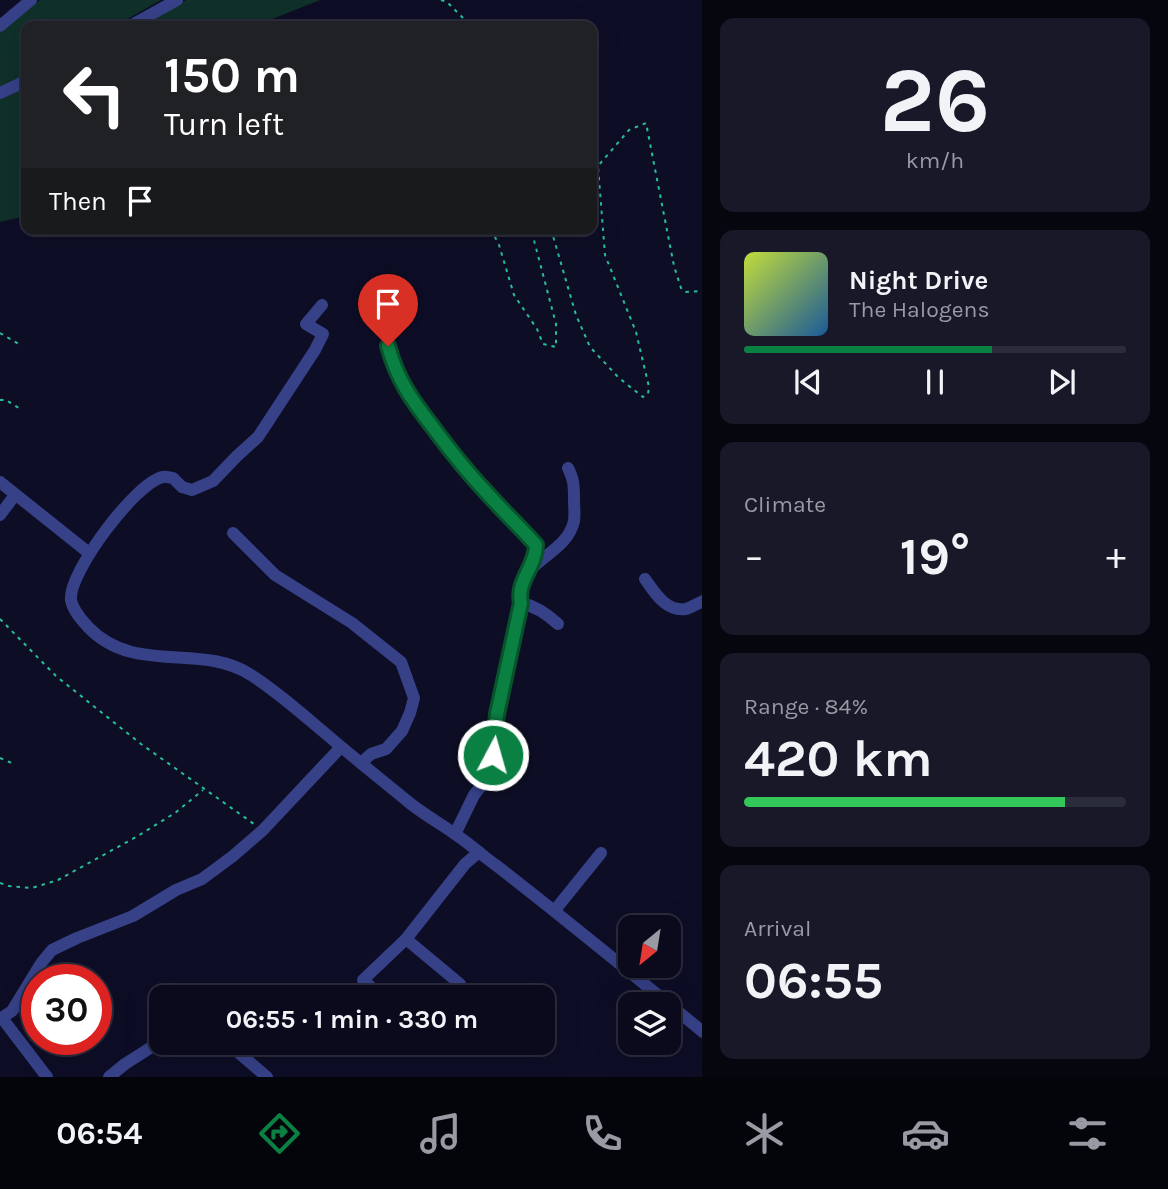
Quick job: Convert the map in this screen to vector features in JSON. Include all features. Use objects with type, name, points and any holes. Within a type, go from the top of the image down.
[{"type":"street","points":[[0,26],[30,0]]},
{"type":"street","points":[[139,21],[177,0]]},
{"type":"street","points":[[0,93],[21,83]]},
{"type":"street","points":[[322,305],[306,324],[323,334],[258,437],[213,481],[204,486],[192,490],[182,487],[173,478],[163,477],[144,488],[118,515],[89,553],[73,586],[71,598],[77,614],[102,639],[129,652],[221,661],[249,673],[415,807],[555,910],[702,1032]]},
{"type":"street","points":[[388,346],[392,361],[415,406],[485,491],[536,545],[532,566],[522,582],[519,594],[521,603],[498,707],[493,755],[481,786],[455,834]]},
{"type":"street","points":[[532,566],[555,550],[568,534],[574,521],[573,478],[568,468]]},
{"type":"street","points":[[0,482],[89,553]]},
{"type":"street","points":[[0,515],[15,495]]},
{"type":"street","points":[[233,533],[275,575],[352,623],[401,662],[414,698],[410,713],[402,731],[386,749],[370,754],[361,763]]},
{"type":"street","points":[[645,579],[660,600],[671,607],[687,609],[702,601]]},
{"type":"street","points":[[521,603],[532,605],[558,624]]},
{"type":"street","points":[[47,1077],[1,1019],[12,1011],[52,950],[133,916],[202,878],[263,830],[341,747]]},
{"type":"street","points":[[369,985],[363,980],[406,939],[464,864],[479,852]]},
{"type":"street","points":[[555,910],[601,853]]},
{"type":"street","points":[[406,939],[460,984]]},
{"type":"street","points":[[109,1077],[149,1049]]},
{"type":"street","points":[[241,1055],[268,1077]]},
{"type":"path","points":[[441,0],[447,2],[466,21]]},
{"type":"path","points":[[553,235],[576,315],[590,347],[619,378],[643,397],[648,394],[649,387],[636,331],[605,255],[598,166],[629,130],[646,123],[679,284],[685,292],[702,291]]},
{"type":"path","points":[[494,235],[514,295],[537,329],[543,344],[556,347],[556,324],[533,235]]},
{"type":"path","points":[[0,333],[19,344]]},
{"type":"path","points":[[0,400],[6,400],[22,410]]},
{"type":"path","points":[[0,619],[56,676],[141,744],[263,830]]},
{"type":"path","points":[[0,758],[14,764]]},
{"type":"path","points":[[0,883],[32,888],[58,880],[175,813],[204,789]]},
{"type":"green space","points":[[40,0],[161,0],[124,21],[21,21],[21,78],[0,87],[0,32]]},
{"type":"green space","points":[[186,0],[320,0],[268,21],[149,21]]},
{"type":"green space","points":[[21,89],[21,217],[0,222],[0,99]]},
{"type":"route","points":[[388,346],[401,381],[415,406],[485,491],[536,545],[532,566],[522,582],[519,594],[521,603],[497,714],[493,755]]}]
